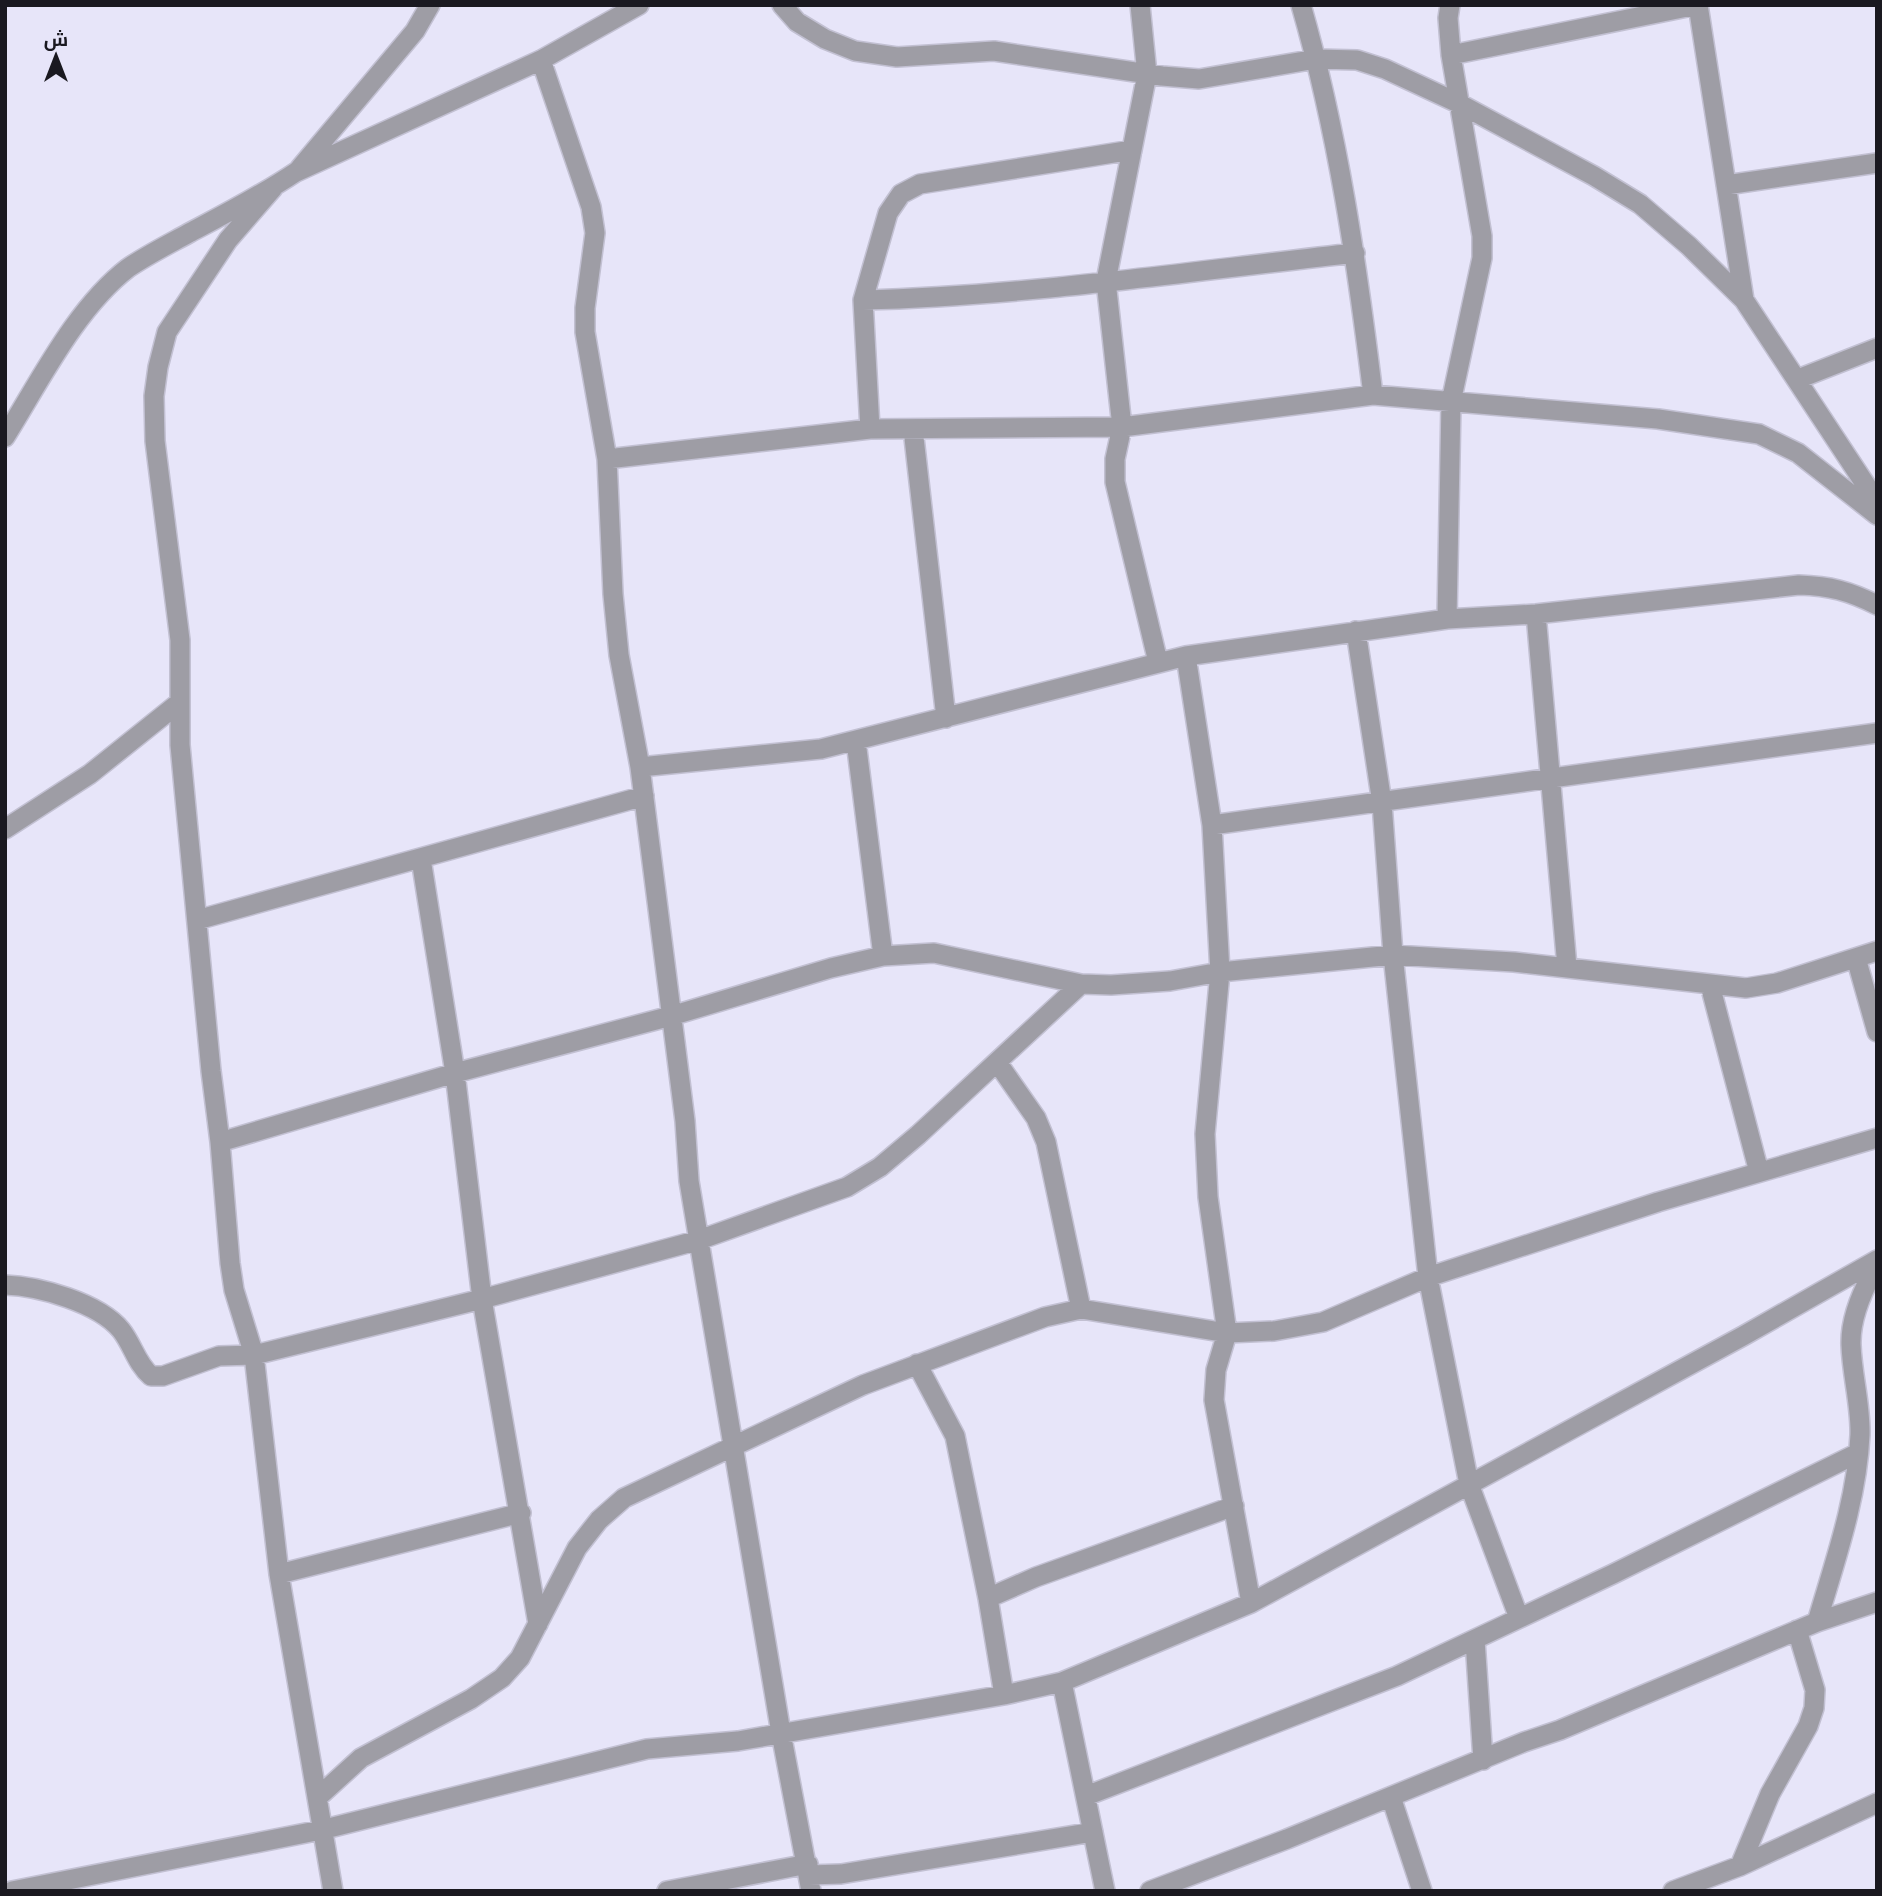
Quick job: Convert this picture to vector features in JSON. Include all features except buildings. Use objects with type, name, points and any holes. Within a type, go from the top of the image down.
[{"type":"street","points":[[296,172],[415,31],[430,5]]},
{"type":"street","points":[[5,437],[97,297],[128,268],[296,172],[541,60],[639,5]]},
{"type":"street","points":[[782,5],[797,22],[825,39],[855,51],[897,57],[994,51],[1199,79],[1316,59],[1357,60],[1385,69],[1460,104],[1594,176],[1640,204],[1689,246],[1744,300],[1877,502]]},
{"type":"street","points":[[1140,5],[1147,74],[1107,281],[1122,427],[1115,459],[1115,482],[1158,662]]},
{"type":"street","points":[[1301,5],[1316,59],[1355,253],[1373,395]]},
{"type":"street","points":[[1447,619],[1451,401],[1482,258],[1482,236],[1451,55],[1448,18],[1450,5]]},
{"type":"street","points":[[1451,55],[1698,5],[1744,300]]},
{"type":"street","points":[[541,60],[591,207],[595,233],[584,332],[607,459],[616,628],[644,796],[685,1121],[689,1181],[781,1733],[809,1877]]},
{"type":"street","points":[[870,429],[863,300],[888,213],[901,194],[920,184],[1132,150]]},
{"type":"street","points":[[1726,185],[1877,163]]},
{"type":"street","points":[[272,188],[228,240],[167,332],[154,396],[155,440],[180,640],[180,745],[230,1263],[234,1290],[254,1355],[279,1574],[333,1891]]},
{"type":"street","points":[[863,300],[905,299],[1107,281],[1355,253]]},
{"type":"street","points":[[1798,379],[1877,348]]},
{"type":"street","points":[[607,459],[870,429],[1122,427],[1373,395],[1658,419],[1759,434],[1798,453],[1877,515]]},
{"type":"street","points":[[913,429],[946,718]]},
{"type":"street","points":[[640,767],[821,749],[1186,656],[1447,619],[1536,614],[1799,585],[1829,586],[1855,594],[1877,605]]},
{"type":"street","points":[[1536,614],[1567,967]]},
{"type":"street","points":[[1356,631],[1382,803],[1393,955],[1428,1277],[1469,1484],[1519,1618]]},
{"type":"street","points":[[1186,656],[1212,825],[1220,972],[1205,1134],[1208,1197],[1227,1333],[1216,1370],[1214,1400],[1251,1603]]},
{"type":"street","points":[[5,829],[90,774],[180,702]]},
{"type":"street","points":[[1212,825],[1877,733]]},
{"type":"street","points":[[856,741],[883,956]]},
{"type":"street","points":[[197,920],[644,796]]},
{"type":"street","points":[[421,859],[455,1073],[482,1299],[538,1623]]},
{"type":"street","points":[[220,1142],[455,1073],[671,1016],[831,968],[883,956],[934,953],[1081,984],[1170,981],[1220,972],[1393,955],[1567,967],[1745,988],[1777,983],[1877,951]]},
{"type":"street","points":[[1856,958],[1877,1032]]},
{"type":"street","points":[[5,1285],[55,1292],[103,1315],[121,1330],[141,1367],[151,1376],[163,1376],[219,1356],[254,1355],[482,1299],[699,1240],[847,1186],[880,1167],[919,1135],[1081,984]]},
{"type":"street","points":[[1710,985],[1759,1172]]},
{"type":"street","points":[[997,1062],[1036,1118],[1046,1142],[1081,1309]]},
{"type":"street","points":[[317,1798],[361,1758],[471,1699],[502,1678],[520,1658],[577,1548],[599,1520],[624,1498],[863,1385],[1045,1317],[1081,1309],[1227,1333],[1274,1331],[1322,1322],[1428,1277],[1658,1202],[1877,1138]]},
{"type":"street","points":[[12,1891],[321,1830],[647,1749],[738,1741],[1004,1695],[1062,1682],[1251,1603],[1743,1336],[1877,1260]]},
{"type":"street","points":[[1817,1622],[1850,1506],[1865,1437],[1851,1343],[1855,1317],[1865,1287],[1877,1265]]},
{"type":"street","points":[[918,1364],[955,1436],[988,1598],[1004,1695]]},
{"type":"street","points":[[1086,1796],[1397,1676],[1519,1618],[1865,1437]]},
{"type":"street","points":[[988,1598],[1036,1577],[1234,1507]]},
{"type":"street","points":[[279,1574],[521,1513]]},
{"type":"street","points":[[1150,1891],[1483,1760],[1817,1622],[1877,1602]]},
{"type":"street","points":[[1740,1866],[1770,1794],[1808,1726],[1814,1708],[1815,1690],[1797,1630]]},
{"type":"street","points":[[1475,1640],[1483,1760]]},
{"type":"street","points":[[1062,1682],[1105,1891]]},
{"type":"street","points":[[1391,1797],[1422,1891]]},
{"type":"street","points":[[1673,1891],[1740,1866],[1877,1803]]},
{"type":"street","points":[[667,1891],[841,1874],[1093,1832]]}]
